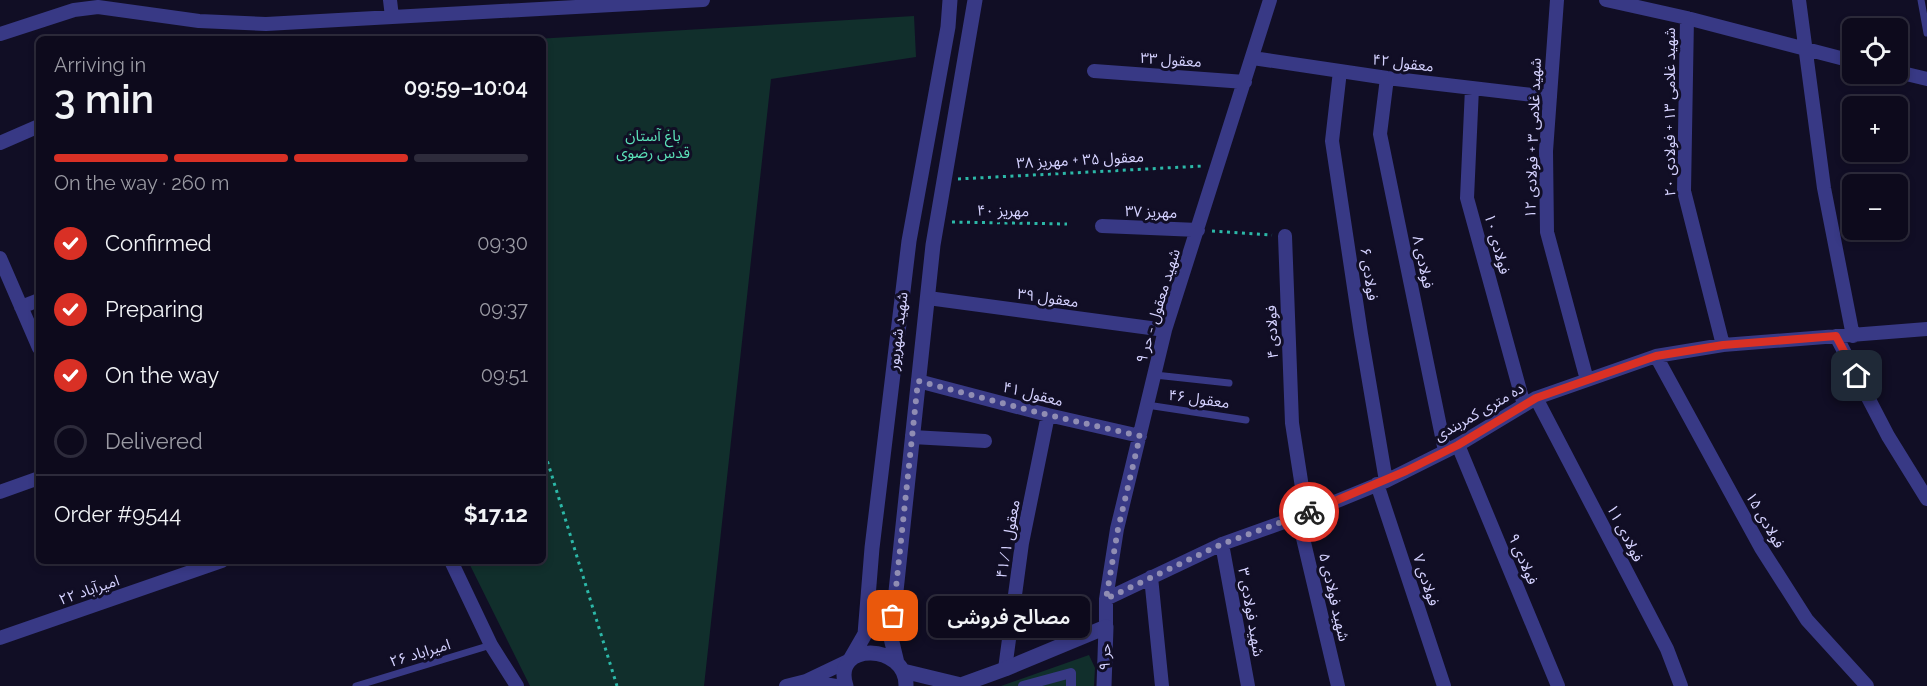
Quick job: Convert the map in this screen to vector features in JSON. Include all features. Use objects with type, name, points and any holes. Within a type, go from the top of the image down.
[{"type":"street","points":[[390,0],[392,17]]},
{"type":"street","points":[[0,34],[74,10],[98,8],[199,21],[266,24],[703,0]]},
{"type":"street","name":"شهید شهریور","points":[[850,660],[865,634],[872,548],[909,241],[948,27],[950,0]]},
{"type":"street","name":"شهید شهریور","points":[[902,673],[891,638],[927,298],[937,222],[975,0]]},
{"type":"street","name":"شهید معقول - حر ۹","points":[[1106,627],[1106,599],[1118,529],[1165,330],[1270,0]]},
{"type":"street","name":"شهید غلامی ۳ + فولادی ۱۲","points":[[1557,0],[1546,151],[1546,232],[1587,380]]},
{"type":"street","points":[[1606,0],[1687,18],[1842,58]]},
{"type":"street","points":[[1799,0],[1824,188],[1853,336]]},
{"type":"street","name":"شهید غلامی ۱۳ + فولادی ۲۰","points":[[1687,18],[1684,191],[1723,345]]},
{"type":"street","name":"معقول ۴۲","points":[[1253,58],[1387,78],[1550,97]]},
{"type":"street","name":"معقول ۳۳","points":[[1094,71],[1245,82]]},
{"type":"street","name":"فولادی ۶","points":[[1340,71],[1332,141],[1382,483]]},
{"type":"street","points":[[1908,74],[1927,79]]},
{"type":"street","name":"فولادی ۸","points":[[1387,78],[1380,134],[1452,448]]},
{"type":"street","name":"فولادی ۱۰","points":[[1472,88],[1467,198],[1530,401]]},
{"type":"street","points":[[0,143],[36,127]]},
{"type":"street","name":"مهریز ۳۷","points":[[1102,226],[1198,230]]},
{"type":"street","name":"فولادی ۴","points":[[1285,236],[1292,423],[1302,515]]},
{"type":"street","points":[[0,258],[36,341]]},
{"type":"street","name":"معقول ۳۹","points":[[927,298],[1165,330]]},
{"type":"street","points":[[21,307],[36,301]]},
{"type":"street","name":"ده متری کمربندی","points":[[1106,599],[1222,544],[1382,483],[1452,448],[1530,401],[1656,356],[1723,345],[1927,329]]},
{"type":"street","points":[[1836,336],[1888,436],[1927,499]]},
{"type":"street","name":"فولادی ۱۵","points":[[1656,356],[1761,548],[1808,620],[1867,686]]},
{"type":"street","name":"معقول ۴۱","points":[[918,381],[1140,436]]},
{"type":"street","name":"فولادی ۱۱","points":[[1530,401],[1667,649],[1681,686]]},
{"type":"street","name":"معقول ۴۱/۱","points":[[1005,669],[1022,543],[1048,415]]},
{"type":"street","points":[[912,437],[985,441]]},
{"type":"street","name":"فولادی ۹","points":[[1452,448],[1558,686]]},
{"type":"street","points":[[0,492],[36,479]]},
{"type":"street","name":"فولادی ۷","points":[[1382,483],[1444,686]]},
{"type":"street","name":"شهید فولادی ۵","points":[[1302,515],[1338,686]]},
{"type":"street","name":"شهید فولادی ۳","points":[[1222,544],[1248,686]]},
{"type":"street","name":"امیرآباد ۲۲","points":[[0,638],[213,564]]},
{"type":"street","points":[[452,564],[491,645],[516,686]]},
{"type":"street","points":[[1152,577],[1162,686]]},
{"type":"street","points":[[786,686],[806,681],[858,655],[875,652],[891,658],[902,673],[959,686],[1106,627]]},
{"type":"street","name":"حر ۹","points":[[1104,686],[1106,627]]},
{"type":"street","points":[[846,686],[844,668],[850,660]]},
{"type":"street","points":[[1023,686],[1071,673],[1071,686]]},
{"type":"street","points":[[806,681],[836,686]]},
{"type":"lane","points":[[1921,0],[1927,33]]},
{"type":"lane","points":[[1155,375],[1229,383]]},
{"type":"lane","name":"معقول ۴۶","points":[[1147,405],[1246,420]]},
{"type":"lane","name":"امیراباد ۲۶","points":[[356,686],[491,645]]},
{"type":"path","name":"معقول ۳۵ + مهریز ۳۸","points":[[945,179],[1217,165]]},
{"type":"path","name":"مهریز ۴۰","points":[[937,222],[1067,224]]},
{"type":"path","points":[[1198,230],[1285,236]]},
{"type":"path","points":[[546,457],[617,686]]},
{"type":"green space","name":"باغ آستان قدس رضوی","points":[[914,16],[916,57],[771,79],[704,686],[530,686],[469,564],[546,564],[546,38]]},
{"type":"green space","points":[[1089,655],[1095,668],[1094,686],[1001,686]]},
{"type":"way so far","points":[[893,616],[918,381],[1140,436],[1118,529],[1106,599],[1222,544],[1309,512]]},
{"type":"place","name":"مصالح فروشی","points":[[893,616]]},
{"type":"route","points":[[1309,512],[1406,471],[1458,445],[1536,398],[1656,356],[1723,345],[1836,336],[1857,376]]}]
